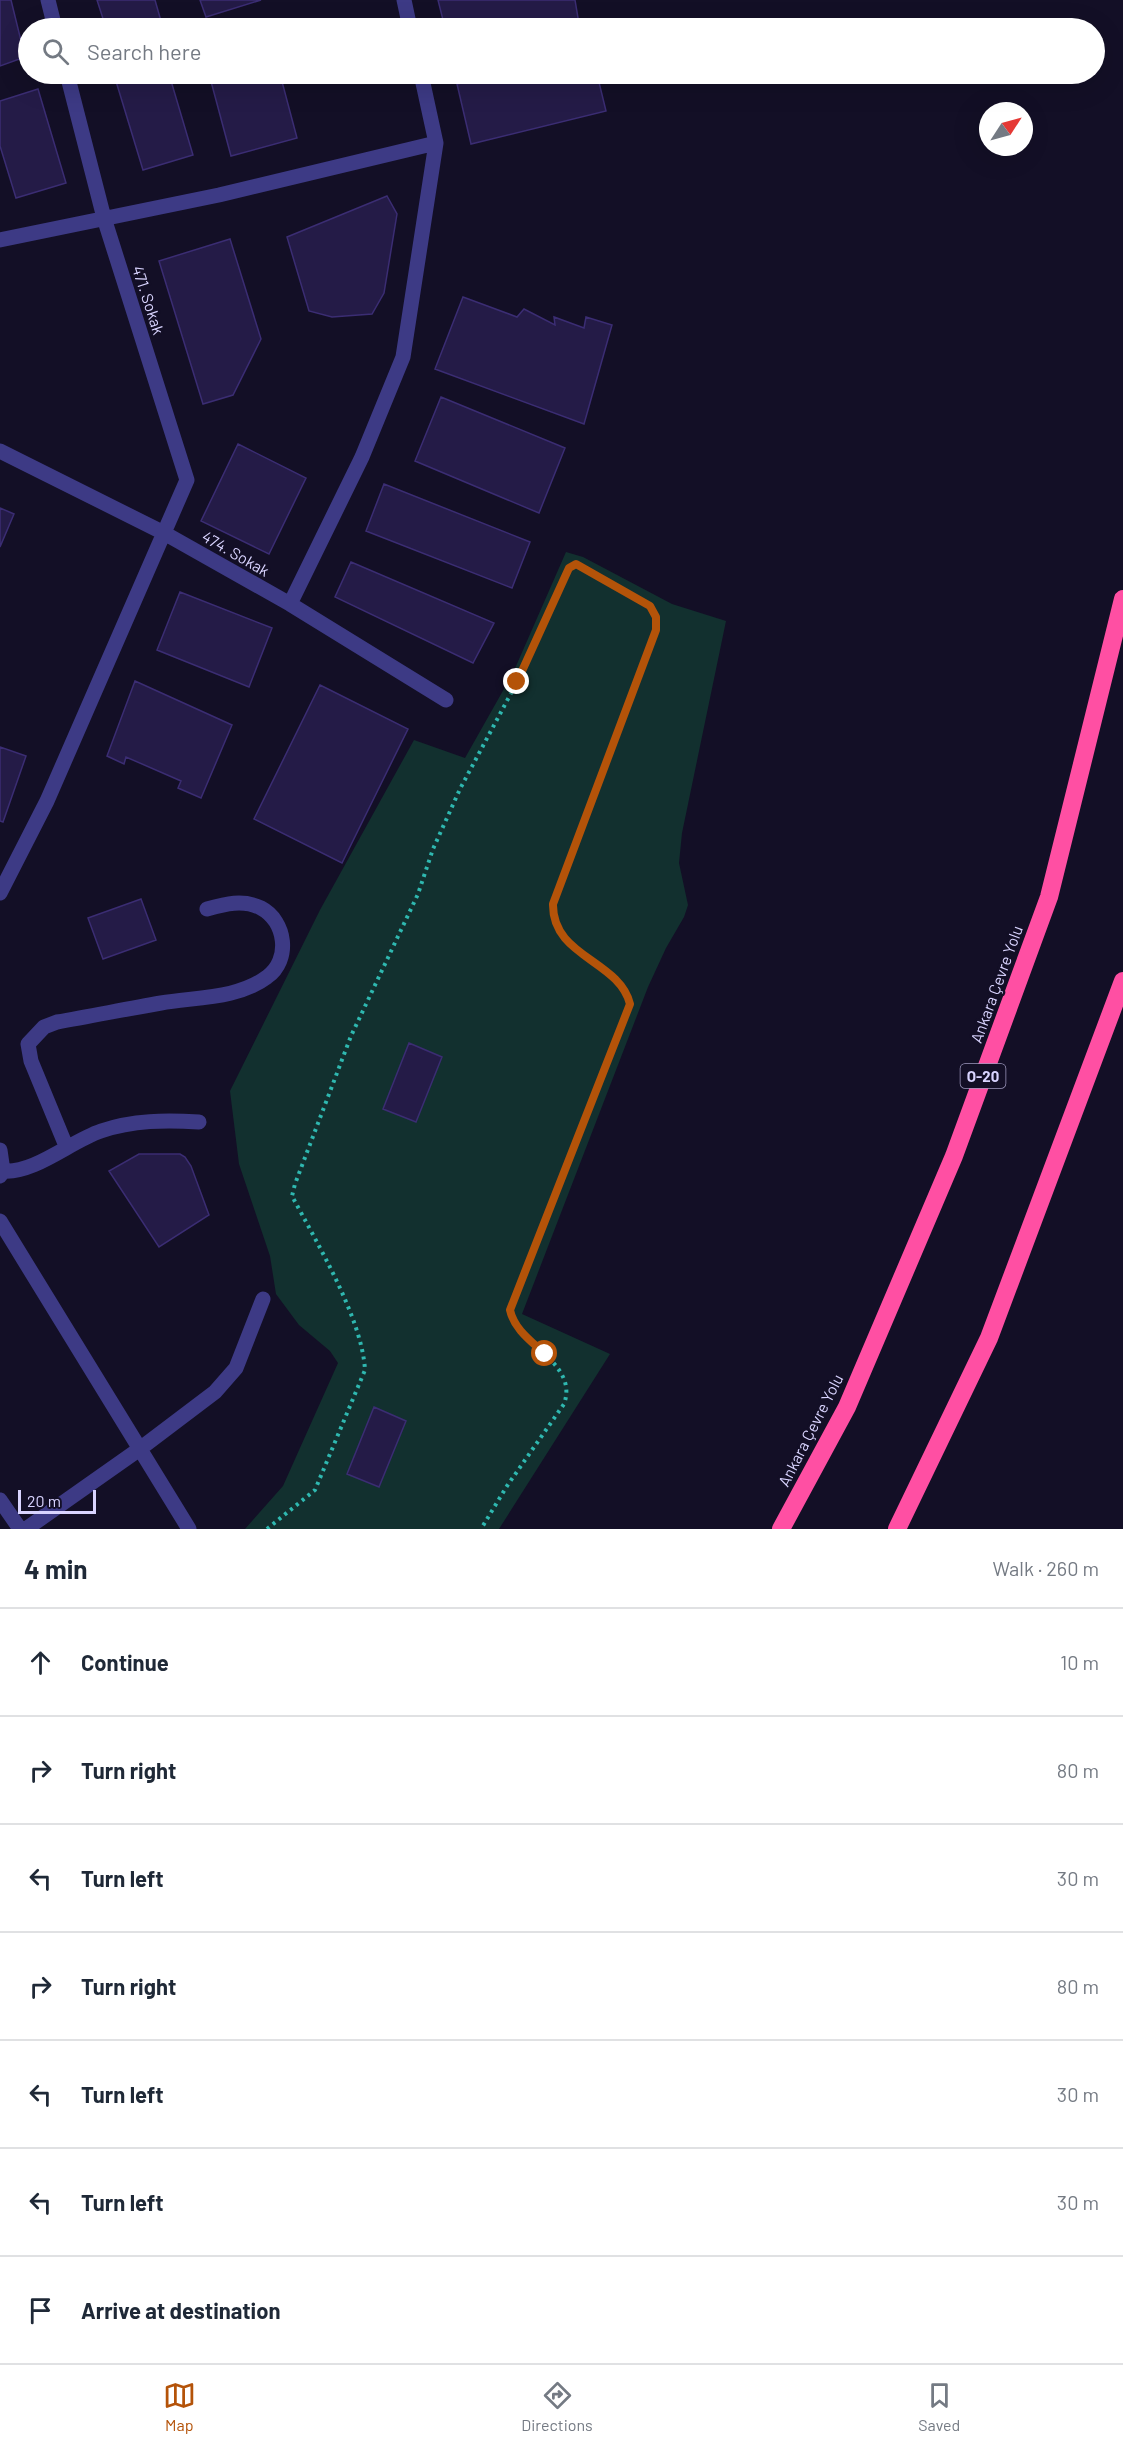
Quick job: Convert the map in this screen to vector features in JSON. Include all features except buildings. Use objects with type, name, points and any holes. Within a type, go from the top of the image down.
[{"type":"highway","name":"Ankara Çevre Yolu","points":[[781,1529],[847,1407],[958,1146],[1049,897],[1123,599]]},
{"type":"highway","points":[[897,1529],[989,1338],[1123,981]]},
{"type":"street","points":[[48,0],[52,18]]},
{"type":"street","points":[[404,0],[408,18]]},
{"type":"street","name":"471. Sokak","points":[[0,893],[47,801],[187,480],[104,218],[70,84]]},
{"type":"street","points":[[290,604],[362,457],[403,357],[436,143],[423,84]]},
{"type":"street","points":[[0,240],[219,195],[436,143]]},
{"type":"street","name":"474. Sokak","points":[[0,451],[164,533],[290,604],[446,700]]},
{"type":"street","points":[[66,1146],[31,1060],[28,1044],[39,1031],[57,1022],[237,992],[268,977],[282,957],[283,937],[270,915],[261,908],[234,902],[207,909]]},
{"type":"street","points":[[0,1150],[1,1174],[28,1168],[66,1146],[101,1131],[162,1120],[199,1122]]},
{"type":"street","points":[[0,1221],[189,1529]]},
{"type":"street","points":[[26,1529],[141,1448],[215,1392],[236,1368],[263,1299]]},
{"type":"street","points":[[0,1500],[20,1529]]},
{"type":"path","points":[[267,1529],[315,1490],[365,1370],[364,1354],[350,1314],[292,1196],[295,1184],[351,1036],[418,894],[433,849],[460,789],[517,682],[569,568],[576,564],[650,606],[656,617],[656,630],[553,904],[552,920],[569,944],[619,983],[627,994],[630,1004],[510,1310],[512,1320],[545,1354],[566,1382],[569,1391],[564,1404],[507,1486],[481,1529]]},
{"type":"green space","points":[[566,552],[583,557],[672,604],[726,621],[682,833],[679,863],[688,905],[648,987],[522,1314],[610,1354],[499,1529],[245,1529],[283,1486],[338,1363],[330,1351],[299,1325],[276,1294],[270,1256],[239,1164],[230,1091],[320,910],[414,740],[465,758],[513,673]]},
{"type":"route","points":[[517,682],[569,568],[576,564],[650,606],[656,617],[656,630],[553,904],[552,920],[569,944],[619,983],[627,994],[630,1004],[510,1310],[512,1320],[518,1328],[545,1354]]}]
